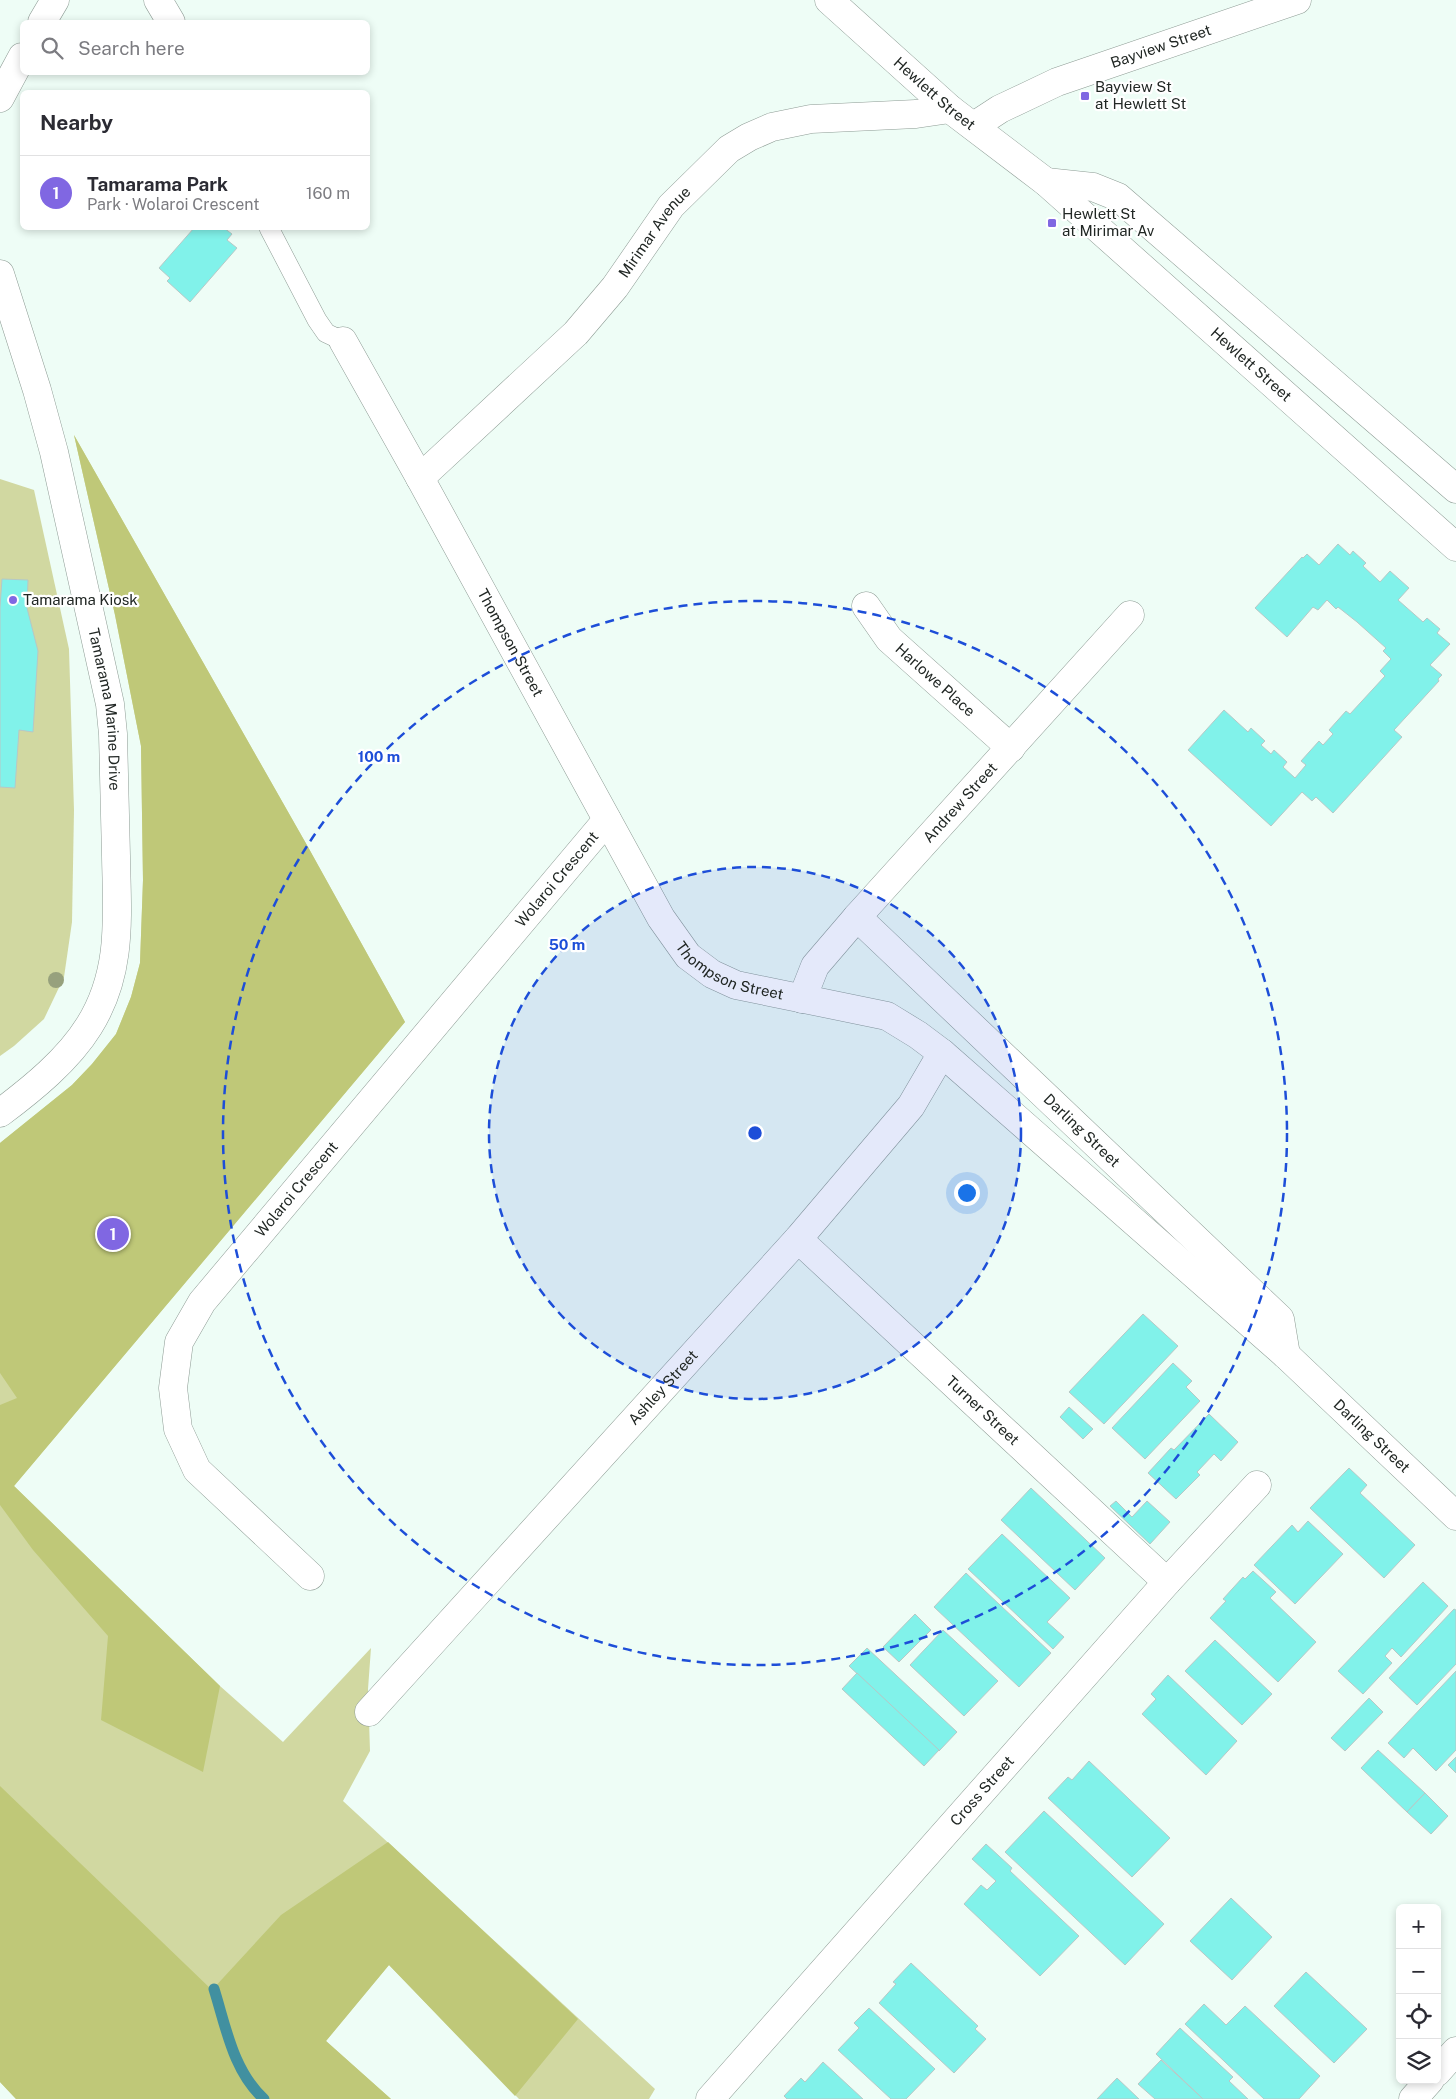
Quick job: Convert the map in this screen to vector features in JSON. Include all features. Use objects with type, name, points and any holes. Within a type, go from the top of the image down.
[{"type":"street","points":[[43,20],[55,0]]},
{"type":"street","points":[[158,0],[170,20]]},
{"type":"street","name":"Hewlett Street","points":[[829,0],[950,109],[1046,182],[1456,547]]},
{"type":"street","name":"Bayview Street","points":[[974,126],[1000,109],[1057,82],[1297,0]]},
{"type":"street","points":[[0,98],[20,61]]},
{"type":"street","name":"Mirimar Avenue","points":[[420,478],[576,333],[615,287],[671,206],[729,149],[772,127],[811,119],[916,114],[950,109]]},
{"type":"street","points":[[1046,182],[1093,186],[1118,197],[1456,489]]},
{"type":"street","name":"Tamarama Marine Drive","points":[[0,274],[54,452],[110,704],[113,734],[117,916],[114,966],[108,988],[89,1026],[57,1063],[0,1114]]},
{"type":"street","name":"Thompson Street","points":[[343,341],[420,478],[660,918],[688,956],[712,974],[736,985],[802,999]]},
{"type":"street","name":"Harlowe Place","points":[[866,606],[889,639],[1011,748]]},
{"type":"street","name":"Andrew Street","points":[[802,999],[815,966],[1130,615]]},
{"type":"street","name":"Wolaroi Crescent","points":[[310,1576],[197,1470],[178,1429],[173,1388],[179,1342],[202,1302],[607,820]]},
{"type":"street","name":"Darling Street","points":[[857,917],[1280,1319],[1286,1355]]},
{"type":"street","name":"Darling Street","points":[[802,999],[887,1016],[918,1035],[942,1053],[1286,1355],[1456,1516]]},
{"type":"street","name":"Ashley Street","points":[[369,1712],[798,1239],[911,1106],[942,1053]]},
{"type":"street","name":"Turner Street","points":[[798,1239],[1167,1582]]},
{"type":"street","name":"Cross Street","points":[[710,2099],[1167,1582],[1257,1485]]},
{"type":"street","points":[[1441,2068],[1456,2051]]},
{"type":"street","points":[[1413,2099],[1426,2084]]},
{"type":"lane","name":"Thompson Street","points":[[270,230],[317,320],[326,333],[343,341]]},
{"type":"green space","points":[[74,435],[405,1022],[14,1486],[220,1686],[283,1742],[371,1648],[368,1689],[370,1751],[343,1801],[655,2089],[649,2099],[519,2099],[389,1965],[326,2041],[391,2099],[16,2099],[0,2082],[0,1143],[72,1085],[116,1034],[131,997],[140,963],[143,880],[141,746],[115,615]]},
{"type":"green space","points":[[74,435],[405,1022],[14,1486],[220,1686],[203,1772],[101,1720],[108,1636],[33,1550],[0,1505],[0,1405],[17,1398],[0,1373],[0,1143],[72,1085],[116,1034],[131,997],[140,963],[143,880],[141,746],[115,615]]},
{"type":"green space","points":[[0,479],[34,490],[69,649],[74,810],[72,922],[64,977],[44,1019],[0,1056]]},
{"type":"green space","points":[[0,1786],[212,1990],[281,1915],[388,1842],[578,2019],[515,2096],[389,1965],[326,2041],[391,2099],[16,2099],[0,2082]]},
{"type":"building","points":[[192,230],[227,230],[232,234],[227,240],[237,248],[190,302],[167,281],[170,278],[159,268]]},
{"type":"building","points":[[1338,544],[1350,555],[1353,551],[1366,563],[1363,566],[1380,582],[1390,571],[1409,588],[1398,600],[1423,622],[1427,618],[1440,629],[1437,633],[1450,644],[1430,665],[1442,675],[1438,679],[1439,681],[1394,730],[1402,737],[1333,813],[1316,797],[1312,801],[1302,792],[1271,826],[1188,750],[1224,710],[1248,732],[1251,728],[1265,741],[1261,745],[1271,754],[1274,750],[1287,762],[1283,767],[1295,778],[1306,765],[1301,761],[1319,741],[1323,745],[1333,734],[1329,730],[1346,711],[1350,714],[1385,676],[1380,671],[1391,659],[1383,651],[1386,648],[1357,622],[1338,607],[1336,609],[1327,600],[1318,610],[1313,607],[1287,637],[1255,608],[1302,557],[1307,554],[1319,565]]},
{"type":"building","points":[[2,579],[28,580],[27,608],[38,651],[33,732],[19,730],[15,788],[0,787],[0,607]]},
{"type":"building","points":[[1143,1314],[1178,1346],[1104,1424],[1069,1392]]},
{"type":"building","points":[[1173,1363],[1192,1381],[1186,1387],[1200,1401],[1145,1459],[1112,1428]]},
{"type":"building","points":[[1069,1407],[1093,1429],[1083,1439],[1060,1417]]},
{"type":"building","points":[[1209,1414],[1238,1442],[1221,1461],[1214,1454],[1197,1472],[1200,1475],[1176,1499],[1148,1473],[1171,1448],[1174,1450]]},
{"type":"building","points":[[1349,1468],[1367,1485],[1360,1493],[1415,1545],[1384,1578],[1310,1508]]},
{"type":"building","points":[[1031,1488],[1105,1558],[1075,1590],[1001,1520]]},
{"type":"building","points":[[1116,1501],[1132,1517],[1147,1501],[1170,1522],[1150,1544],[1110,1506]]},
{"type":"building","points":[[1308,1521],[1343,1554],[1295,1604],[1254,1565],[1292,1525],[1298,1532]]},
{"type":"building","points":[[1002,1534],[1070,1598],[1047,1622],[1064,1637],[1053,1649],[968,1569]]},
{"type":"building","points":[[1253,1571],[1276,1592],[1270,1598],[1316,1642],[1278,1682],[1210,1618],[1226,1601],[1223,1599],[1243,1577],[1245,1579]]},
{"type":"building","points":[[966,1573],[1051,1653],[1019,1687],[934,1607]]},
{"type":"building","points":[[1423,1582],[1448,1606],[1401,1657],[1392,1648],[1385,1656],[1392,1663],[1363,1694],[1338,1671]]},
{"type":"building","points":[[1454,1609],[1456,1610],[1456,1664],[1417,1705],[1389,1678]]},
{"type":"building","points":[[915,1614],[931,1630],[899,1662],[883,1647]]},
{"type":"building","points":[[943,1630],[998,1681],[964,1716],[910,1665]]},
{"type":"building","points":[[1215,1640],[1272,1694],[1242,1725],[1185,1671]]},
{"type":"building","points":[[867,1648],[957,1732],[939,1751],[849,1666]]},
{"type":"building","points":[[1456,1671],[1456,1750],[1436,1771],[1413,1748],[1404,1758],[1388,1743]]},
{"type":"building","points":[[857,1673],[939,1750],[924,1766],[842,1689]]},
{"type":"building","points":[[1168,1675],[1237,1741],[1206,1775],[1142,1714],[1156,1699],[1151,1694]]},
{"type":"building","points":[[1369,1698],[1383,1712],[1345,1751],[1331,1738]]},
{"type":"building","points":[[1378,1750],[1425,1793],[1407,1812],[1361,1768]]},
{"type":"building","points":[[1456,1757],[1456,1773],[1448,1765]]},
{"type":"building","points":[[1089,1761],[1170,1838],[1132,1877],[1048,1798],[1068,1777],[1072,1780]]},
{"type":"building","points":[[1425,1793],[1448,1816],[1431,1834],[1407,1812]]},
{"type":"building","points":[[1044,1811],[1164,1924],[1125,1965],[1005,1852]]},
{"type":"building","points":[[986,1844],[1012,1868],[1010,1871],[1079,1936],[1040,1976],[964,1904],[981,1885],[987,1890],[996,1881],[972,1859]]},
{"type":"building","points":[[1231,1898],[1272,1937],[1232,1980],[1190,1941]]},
{"type":"building","points":[[911,1963],[978,2026],[975,2029],[986,2039],[954,2073],[879,2003],[896,1984],[893,1982]]},
{"type":"building","points":[[1306,1972],[1367,2029],[1334,2063],[1274,2006]]},
{"type":"building","points":[[1204,2004],[1226,2025],[1245,2006],[1320,2076],[1299,2099],[1264,2099],[1185,2024]]},
{"type":"building","points":[[869,2008],[935,2069],[906,2099],[891,2099],[838,2050],[859,2028],[854,2023]]},
{"type":"building","points":[[1180,2028],[1233,2077],[1229,2081],[1248,2099],[1203,2099],[1156,2054]]},
{"type":"building","points":[[1161,2060],[1203,2099],[1155,2099],[1138,2084]]},
{"type":"building","points":[[823,2062],[863,2099],[787,2099],[784,2096],[801,2078],[805,2082]]},
{"type":"building","points":[[1117,2078],[1139,2099],[1097,2099]]},
{"type":"waterway","points":[[214,1989],[238,2062],[253,2088],[264,2099]]},
{"type":"place","name":"Bayview St at Hewlett St","points":[[1085,96]]},
{"type":"place","name":"Hewlett St at Mirimar Av","points":[[1052,223]]},
{"type":"place","name":"Tamarama Kiosk","points":[[13,600]]},
{"type":"place","name":"Tamarama Park","points":[[113,1234]]}]
